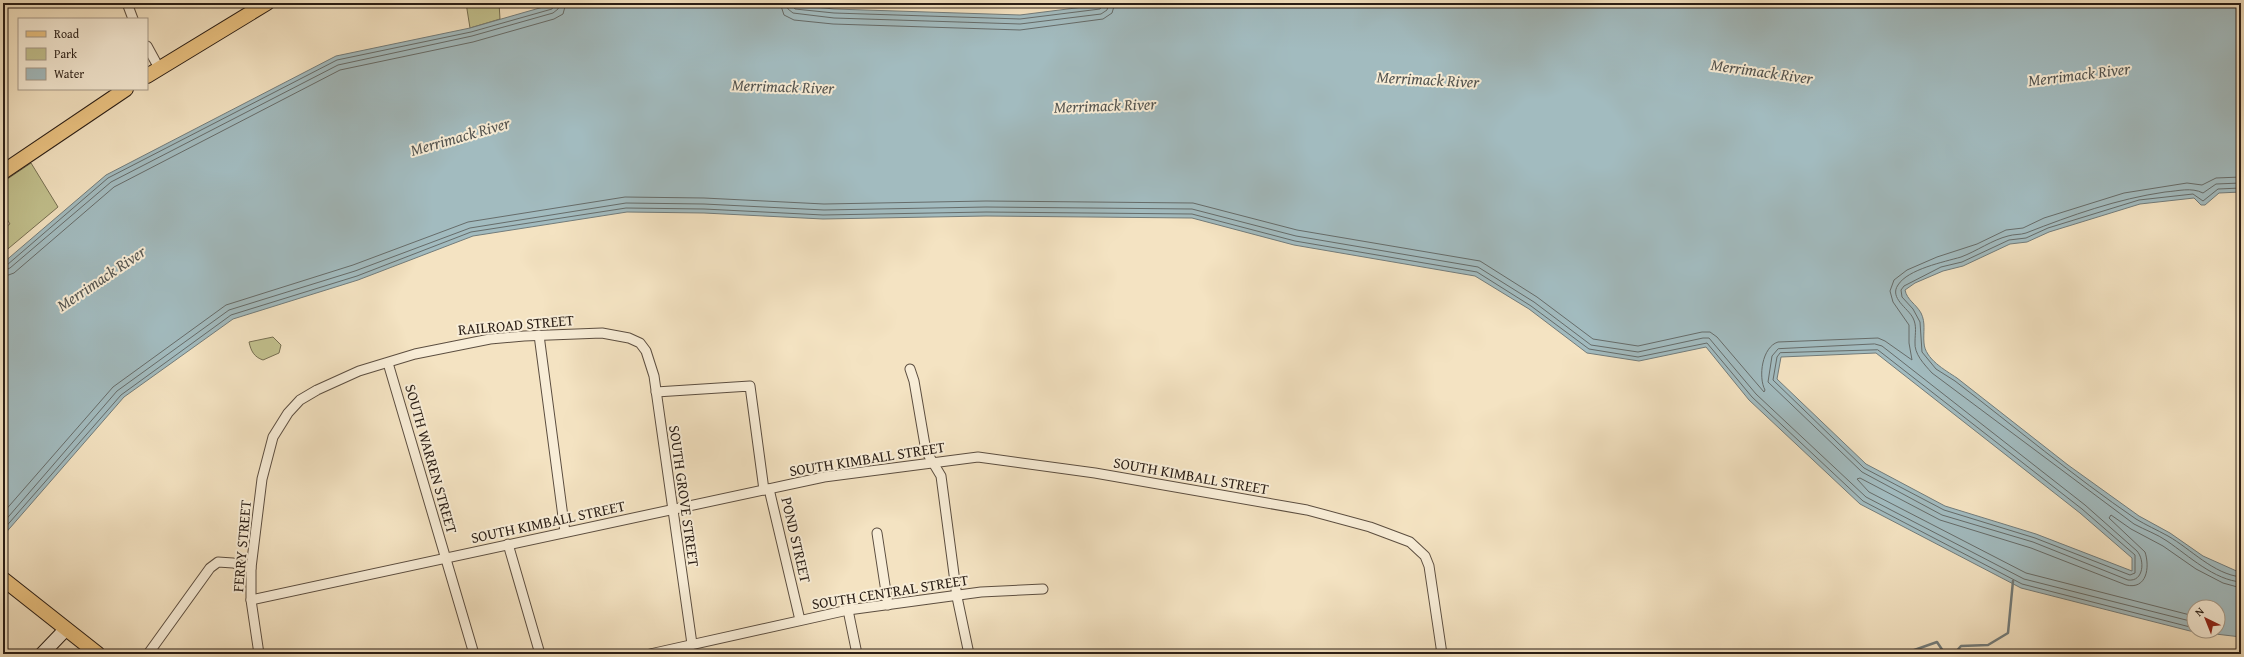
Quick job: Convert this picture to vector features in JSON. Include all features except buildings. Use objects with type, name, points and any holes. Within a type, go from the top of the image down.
[{"type":"main road","points":[[148,75],[267,3]]},
{"type":"main road","points":[[3,172],[125,90]]},
{"type":"main road","points":[[3,579],[65,630],[98,654]]},
{"type":"street","points":[[127,3],[133,18]]},
{"type":"street","points":[[148,48],[159,68]]},
{"type":"street","name":"RAILROAD STREET","points":[[271,441],[288,413],[300,400],[317,390],[359,371],[452,345],[490,339],[584,333],[616,335],[629,338],[640,344],[646,352]]},
{"type":"street","points":[[539,335],[565,532]]},
{"type":"street","name":"SOUTH GROVE STREET","points":[[646,352],[654,376],[692,644]]},
{"type":"street","name":"SOUTH WARREN STREET","points":[[388,363],[474,654]]},
{"type":"street","points":[[910,370],[914,380],[926,451],[941,476],[957,597],[969,654]]},
{"type":"street","name":"POND STREET","points":[[656,392],[750,386],[767,490],[800,620]]},
{"type":"street","name":"FERRY STREET","points":[[259,654],[251,600],[251,568],[262,479],[271,441]]},
{"type":"street","name":"SOUTH KIMBALL STREET","points":[[251,600],[824,477],[978,457],[1006,460],[1307,510],[1370,527],[1395,536],[1416,546],[1425,556],[1429,566],[1442,654]]},
{"type":"street","points":[[877,534],[888,605]]},
{"type":"street","points":[[508,544],[540,654]]},
{"type":"street","points":[[148,654],[207,572],[218,562],[233,563],[251,568]]},
{"type":"street","name":"SOUTH CENTRAL STREET","points":[[650,654],[848,610],[957,597],[981,592],[1043,588]]},
{"type":"street","points":[[848,610],[856,654]]},
{"type":"street","points":[[42,654],[65,630]]},
{"type":"green space","points":[[466,3],[499,3],[500,19],[470,28]]},
{"type":"green space","points":[[31,163],[58,207],[3,253],[3,229],[10,224],[3,213],[3,182]]},
{"type":"green space","points":[[273,337],[281,345],[279,353],[263,360],[260,359],[252,351],[249,342]]},
{"type":"water","name":"Merrimack River","points":[[557,3],[776,3],[834,9],[1020,15],[1115,3],[2241,3],[2241,192],[2219,193],[2205,205],[2201,205],[2194,198],[2140,204],[2049,232],[2027,242],[2010,244],[1963,266],[1943,271],[1915,283],[1905,290],[1908,297],[1923,317],[1925,349],[1936,364],[1957,378],[2068,465],[2139,516],[2170,533],[2203,556],[2241,573],[2241,637],[2226,635],[2226,599],[2186,599],[2186,630],[2021,588],[1860,504],[1749,400],[1706,347],[1639,361],[1587,353],[1529,309],[1475,276],[1294,245],[1192,218],[986,216],[823,219],[704,213],[627,212],[473,236],[358,280],[233,319],[124,397],[3,536],[3,263],[106,175],[336,56],[470,28]],"holes":[[[1876,353],[2080,513],[2132,558],[2132,571],[2036,534],[1945,506],[1866,464],[1777,379],[1781,357]]]},
{"type":"waterway","points":[[1954,654],[1961,646],[1988,645],[2008,633],[2013,581]]},
{"type":"waterway","points":[[1903,654],[1937,642],[1945,654]]}]
